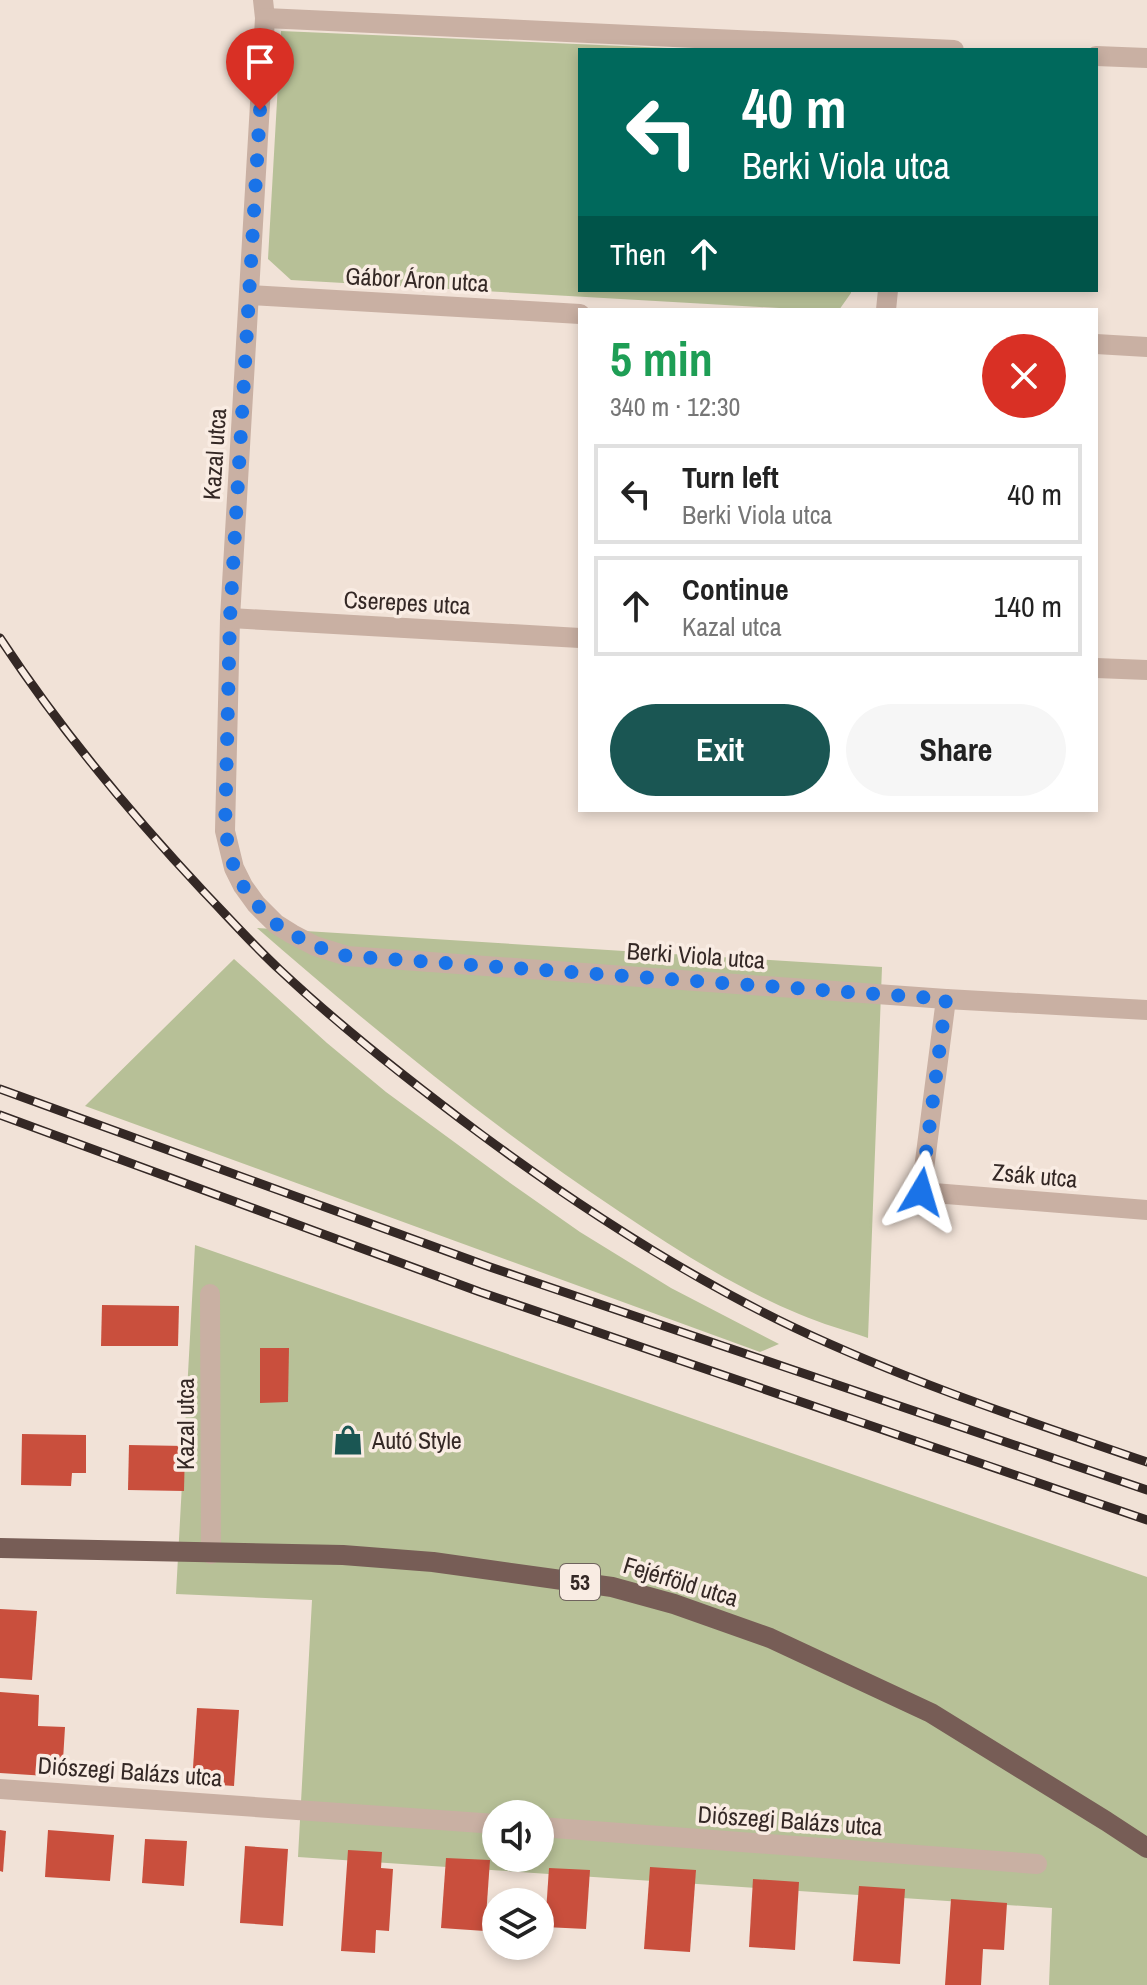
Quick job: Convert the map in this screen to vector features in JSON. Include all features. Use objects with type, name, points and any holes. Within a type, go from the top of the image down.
[{"type":"main road","name":"Fejérföld utca","points":[[0,1548],[343,1555],[433,1562],[612,1587],[674,1604],[770,1638],[931,1713],[1147,1848]]},
{"type":"street","points":[[264,9],[890,48]]},
{"type":"street","name":"Kazal utca","points":[[256,904],[234,868],[225,831],[230,618],[264,9]]},
{"type":"street","points":[[1098,56],[1147,58]]},
{"type":"street","name":"Gábor Áron utca","points":[[250,295],[578,314]]},
{"type":"street","points":[[1098,344],[1147,347]]},
{"type":"street","name":"Cserepes utca","points":[[230,618],[578,638]]},
{"type":"street","points":[[1098,668],[1147,670]]},
{"type":"street","name":"Berki Viola utca","points":[[256,904],[276,924],[292,934],[315,946],[347,956],[946,999],[1147,1010]]},
{"type":"street","name":"Zsák utca","points":[[946,999],[921,1192],[1147,1210]]},
{"type":"street","name":"Kazal utca","points":[[210,1294],[211,1554]]},
{"type":"street","name":"Diószegi Balázs utca","points":[[0,1789],[482,1823]]},
{"type":"street","name":"Diószegi Balázs utca","points":[[554,1828],[1037,1864]]},
{"type":"green space","points":[[281,31],[668,48],[578,48],[578,292],[851,293],[840,308],[779,308],[291,280],[268,259]]},
{"type":"green space","points":[[257,928],[882,967],[868,1338],[808,1318],[752,1292],[685,1254],[572,1180],[434,1076]]},
{"type":"green space","points":[[234,959],[386,1092],[506,1180],[580,1232],[671,1288],[779,1344],[760,1352],[85,1106]]},
{"type":"green space","points":[[195,1245],[1147,1577],[1147,1985],[1049,1985],[1052,1908],[520,1872],[554,1872],[554,1800],[482,1800],[482,1869],[298,1857],[312,1600],[176,1594]]},
{"type":"building","points":[[102,1305],[179,1306],[178,1346],[101,1346]]},
{"type":"building","points":[[260,1348],[289,1348],[288,1402],[260,1403]]},
{"type":"building","points":[[22,1434],[86,1435],[86,1473],[72,1473],[71,1486],[21,1485]]},
{"type":"building","points":[[129,1445],[185,1446],[184,1491],[128,1490]]},
{"type":"building","points":[[0,1609],[37,1611],[32,1680],[0,1678]]},
{"type":"building","points":[[0,1692],[39,1695],[38,1726],[65,1727],[62,1777],[0,1773]]},
{"type":"building","points":[[197,1708],[239,1710],[234,1786],[192,1783]]},
{"type":"building","points":[[0,1830],[6,1831],[3,1872],[0,1871]]},
{"type":"building","points":[[48,1830],[114,1835],[110,1881],[45,1877]]},
{"type":"building","points":[[145,1839],[187,1841],[184,1886],[142,1883]]},
{"type":"building","points":[[245,1846],[288,1849],[283,1926],[240,1923]]},
{"type":"building","points":[[348,1850],[382,1852],[381,1868],[393,1869],[389,1931],[376,1930],[375,1953],[341,1951]]},
{"type":"building","points":[[446,1858],[482,1860],[482,1872],[489,1872],[488,1888],[482,1888],[482,1931],[441,1928]]},
{"type":"building","points":[[650,1867],[696,1870],[690,1952],[644,1949]]},
{"type":"building","points":[[554,1868],[590,1870],[586,1929],[554,1927],[554,1888],[548,1888],[549,1872],[554,1872]]},
{"type":"building","points":[[753,1879],[799,1882],[795,1950],[749,1947]]},
{"type":"building","points":[[859,1886],[905,1889],[900,1964],[853,1961]]},
{"type":"building","points":[[951,1899],[1007,1903],[1004,1950],[983,1949],[981,1985],[945,1985]]},
{"type":"railway","points":[[0,638],[71,738],[123,801],[260,951],[378,1055],[519,1162],[673,1263],[795,1328],[925,1383],[1147,1462]]},
{"type":"railway","points":[[0,1089],[490,1267],[1147,1490]]},
{"type":"railway","points":[[0,1115],[480,1292],[1147,1520]]},
{"type":"place","name":"Autó Style","points":[[348,1440]]},
{"type":"route","points":[[260,110],[230,618],[225,831],[234,868],[243,886],[276,924],[315,946],[347,956],[946,999],[921,1192]]}]
